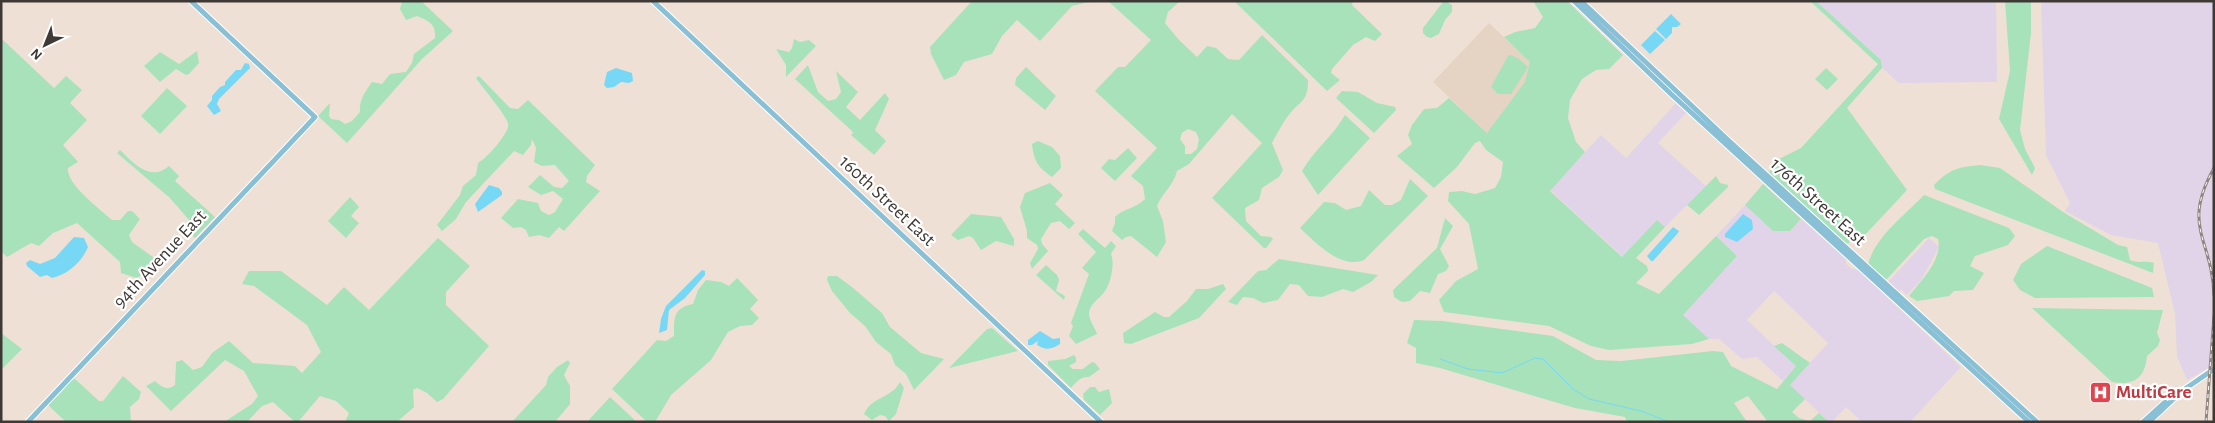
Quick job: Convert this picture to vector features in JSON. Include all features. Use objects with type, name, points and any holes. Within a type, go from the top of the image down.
[{"type":"main road","name":"94th Avenue East","points":[[28,422],[315,117],[191,1]]},
{"type":"main road","name":"160th Street East","points":[[653,1],[1101,422]]},
{"type":"main road","name":"176th Street East","points":[[1574,1],[1764,180],[2030,422]]},
{"type":"main road","name":"176th Street East","points":[[1581,1],[1779,187],[2037,422]]},
{"type":"main road","points":[[1764,180],[1779,187]]},
{"type":"main road","points":[[1883,288],[1898,296]]},
{"type":"main road","points":[[1952,352],[1970,362]]},
{"type":"main road","points":[[2143,422],[2167,400],[2214,369]]},
{"type":"main road","points":[[2149,422],[2182,391]]},
{"type":"shaded area","points":[[1816,1],[1996,1],[1997,82],[1899,83],[1882,68],[1881,60]]},
{"type":"shaded area","points":[[2041,1],[2214,1],[2212,366],[2187,380],[2177,356],[2175,314],[2158,243],[2111,235],[2065,211],[2070,203],[2046,155]]},
{"type":"shaded area","points":[[1489,23],[1543,74],[1487,133],[1433,82]]},
{"type":"shaded area","points":[[1676,103],[1686,113],[1658,143],[1706,186],[1665,227],[1657,220],[1623,257],[1550,190],[1601,135],[1626,158]]},
{"type":"shaded area","points":[[1745,205],[1773,231],[1790,231],[1801,219],[1846,259],[1846,264],[1852,269],[1858,270],[1961,367],[1910,422],[1862,422],[1846,407],[1832,422],[1829,422],[1790,385],[1828,343],[1774,291],[1747,320],[1796,366],[1783,381],[1757,357],[1742,359],[1719,339],[1709,339],[1682,315],[1737,256],[1716,236]]},
{"type":"shaded area","points":[[1929,238],[1939,247],[1922,279],[1907,295],[1901,289],[1898,293],[1887,283]]},
{"type":"green space","points":[[402,1],[421,1],[453,31],[422,59],[347,143],[318,116],[330,103],[329,116],[331,119],[339,120],[345,124],[352,121],[360,112],[362,100],[372,82],[382,84],[390,74],[406,72],[412,63],[414,54],[435,38],[433,26],[428,21],[417,16],[406,20],[400,9]]},
{"type":"green space","points":[[972,1],[1093,1],[1072,6],[1040,41],[1017,20],[1002,36],[992,54],[964,62],[956,75],[944,80],[931,54],[930,47]]},
{"type":"green space","points":[[1108,1],[1180,1],[1168,12],[1165,23],[1197,57],[1207,46],[1216,48],[1228,59],[1239,60],[1262,35],[1308,80],[1305,97],[1288,116],[1272,143],[1283,170],[1279,177],[1262,188],[1259,200],[1245,208],[1246,221],[1261,236],[1273,239],[1266,248],[1212,198],[1262,143],[1232,114],[1189,164],[1177,171],[1173,181],[1159,201],[1157,206],[1163,221],[1166,242],[1157,257],[1131,236],[1122,240],[1112,231],[1115,217],[1145,199],[1143,186],[1131,176],[1157,148],[1095,91],[1118,67],[1125,67],[1151,40]],"holes":[[[1188,129],[1196,132],[1199,139],[1197,149],[1191,154],[1185,154],[1185,146],[1180,139],[1182,133]]]},
{"type":"green space","points":[[1234,1],[1353,1],[1352,5],[1382,34],[1375,41],[1366,37],[1353,45],[1332,69],[1331,73],[1340,80],[1327,91]]},
{"type":"green space","points":[[1533,1],[1567,1],[1623,55],[1609,69],[1596,70],[1582,79],[1570,100],[1568,118],[1576,142],[1585,152],[1550,191],[1622,257],[1657,220],[1665,227],[1636,258],[1647,266],[1648,271],[1636,283],[1659,294],[1716,236],[1737,256],[1683,315],[1709,339],[1692,344],[1609,350],[1591,346],[1549,326],[1444,312],[1439,300],[1456,281],[1478,269],[1469,224],[1448,201],[1449,192],[1462,191],[1475,194],[1495,188],[1501,177],[1503,162],[1486,150],[1480,141],[1475,143],[1457,167],[1434,188],[1397,156],[1412,144],[1408,135],[1412,125],[1424,109],[1437,108],[1449,98],[1487,133],[1525,82],[1530,62],[1504,37],[1515,32],[1535,28],[1543,17]]},
{"type":"green space","points":[[1810,1],[1816,1],[1881,60],[1882,68],[1847,108],[1907,190],[1863,237],[1846,244],[1769,172],[1777,160],[1801,148],[1878,64]]},
{"type":"green space","points":[[2005,1],[2031,1],[2031,33],[2020,130],[2025,149],[2035,168],[2032,175],[1999,119],[2010,71]]},
{"type":"green space","points":[[1443,2],[1452,5],[1452,12],[1445,20],[1439,34],[1431,38],[1427,37],[1423,33],[1423,28]]},
{"type":"green space","points":[[794,39],[800,42],[809,40],[816,46],[786,77],[786,65],[776,49],[789,52]]},
{"type":"green space","points":[[3,40],[54,88],[66,76],[82,90],[70,103],[87,120],[63,145],[78,162],[68,168],[69,174],[78,189],[112,220],[120,220],[128,211],[132,211],[140,219],[129,235],[132,242],[157,260],[156,265],[137,278],[121,273],[120,262],[77,223],[53,233],[39,246],[31,243],[7,257],[1,251],[1,42]]},
{"type":"green space","points":[[197,51],[199,63],[189,74],[186,75],[176,69],[160,82],[144,66],[160,52],[179,64]]},
{"type":"green space","points":[[1511,55],[1528,67],[1511,94],[1498,94],[1491,87],[1508,56]]},
{"type":"green space","points":[[808,65],[818,92],[828,101],[836,99],[841,92],[836,71],[858,92],[846,107],[860,120],[885,93],[889,99],[875,130],[886,141],[874,155],[851,135],[852,131],[795,79]]},
{"type":"green space","points":[[1026,67],[1056,96],[1045,110],[1015,85],[1016,78]]},
{"type":"green space","points":[[1826,68],[1838,79],[1827,90],[1815,79]]},
{"type":"green space","points":[[479,76],[510,108],[518,109],[528,100],[595,165],[587,176],[586,182],[600,191],[564,231],[559,227],[549,238],[539,235],[529,237],[526,230],[521,227],[513,228],[501,218],[518,199],[538,203],[541,211],[549,215],[555,212],[563,199],[553,191],[541,195],[528,187],[540,175],[554,187],[562,188],[569,181],[555,165],[542,166],[534,162],[536,148],[532,139],[531,145],[523,155],[514,151],[466,202],[456,219],[442,231],[437,225],[460,195],[463,186],[476,175],[478,163],[495,147],[508,128],[508,123],[503,114],[476,78]]},
{"type":"green space","points":[[167,88],[187,106],[160,134],[141,116]]},
{"type":"green space","points":[[1342,91],[1358,92],[1377,103],[1395,107],[1396,110],[1374,133],[1336,98]]},
{"type":"green space","points":[[1345,115],[1370,138],[1318,195],[1302,171]]},
{"type":"green space","points":[[1038,141],[1052,147],[1060,156],[1061,168],[1052,177],[1040,167],[1034,155],[1032,144]]},
{"type":"green space","points":[[1128,148],[1137,158],[1115,181],[1101,168],[1109,159],[1115,160]]},
{"type":"green space","points":[[120,150],[131,161],[149,172],[156,172],[169,166],[179,176],[175,181],[215,217],[195,238],[184,228],[189,220],[170,198],[117,153]]},
{"type":"green space","points":[[1980,165],[2000,168],[2063,212],[2118,245],[2127,247],[2130,260],[2154,263],[2153,273],[1935,189],[1934,185],[1950,172],[1960,168]]},
{"type":"green space","points":[[1716,176],[1720,183],[1728,185],[1728,187],[1699,215],[1687,205]]},
{"type":"green space","points":[[1410,179],[1428,196],[1364,260],[1355,262],[1338,258],[1321,247],[1300,228],[1324,202],[1335,203],[1346,210],[1361,206],[1369,190],[1385,205],[1392,205],[1401,200]]},
{"type":"green space","points":[[1050,183],[1063,195],[1055,204],[1075,223],[1069,229],[1060,221],[1051,223],[1041,239],[1042,244],[1048,251],[1032,269],[1030,263],[1038,249],[1037,245],[1027,238],[1027,231],[1020,207],[1025,193]]},
{"type":"green space","points":[[1763,184],[1801,219],[1790,231],[1773,231],[1745,205]]},
{"type":"green space","points":[[1924,195],[2009,228],[2015,236],[2008,245],[1975,256],[1970,266],[1984,273],[1973,290],[1954,291],[1949,296],[1917,301],[1909,296],[1925,277],[1934,262],[1939,247],[1938,239],[1932,236],[1924,239],[1886,280],[1868,264],[1877,244],[1884,235]]},
{"type":"green space","points":[[350,197],[359,207],[351,216],[359,223],[346,238],[328,221]]},
{"type":"green space","points":[[971,214],[1001,217],[1014,239],[1014,246],[996,241],[981,250],[973,238],[969,236],[958,240],[951,235]]},
{"type":"green space","points":[[1445,218],[1453,226],[1440,249],[1449,266],[1446,271],[1438,274],[1430,293],[1420,291],[1410,301],[1402,302],[1394,297],[1393,290],[1437,248]]},
{"type":"green space","points":[[1083,229],[1105,248],[1111,241],[1116,246],[1111,254],[1112,273],[1109,283],[1103,294],[1091,306],[1089,313],[1097,334],[1076,344],[1069,336],[1073,326],[1071,323],[1089,274],[1082,268],[1096,252],[1078,234]]},
{"type":"green space","points":[[438,238],[470,266],[446,292],[446,305],[489,346],[443,399],[437,402],[427,393],[417,388],[413,390],[414,407],[397,422],[345,422],[349,413],[336,401],[320,396],[298,422],[295,422],[273,402],[262,406],[247,422],[224,422],[252,404],[258,396],[244,371],[225,360],[171,411],[146,386],[155,381],[165,388],[172,387],[175,385],[176,362],[182,360],[193,370],[202,367],[212,353],[229,341],[253,363],[295,366],[302,373],[321,352],[307,325],[254,286],[242,284],[249,271],[281,271],[327,305],[344,287],[369,310]]},
{"type":"green space","points":[[2047,246],[2152,288],[2154,297],[2035,298],[2020,290],[2013,280],[2021,264]]},
{"type":"green space","points":[[1279,259],[1378,275],[1371,282],[1353,292],[1343,289],[1322,297],[1308,296],[1299,285],[1290,284],[1278,300],[1263,303],[1253,298],[1243,297],[1237,305],[1228,302],[1258,271],[1266,270]]},
{"type":"green space","points":[[1046,265],[1057,275],[1059,280],[1056,291],[1065,296],[1064,300],[1036,275]]},
{"type":"green space","points":[[828,276],[837,276],[852,287],[882,313],[890,327],[921,353],[944,359],[914,390],[906,374],[895,365],[891,354],[876,342],[865,326],[850,313],[832,291],[827,280]]},
{"type":"green space","points":[[737,278],[758,300],[750,309],[759,318],[752,325],[740,326],[728,332],[711,360],[671,395],[655,422],[647,422],[612,389],[657,340],[666,341],[674,336],[674,324],[678,311],[693,304],[698,290],[706,280],[721,282],[729,286]]},
{"type":"green space","points":[[1223,284],[1226,289],[1199,318],[1131,344],[1124,343],[1123,333],[1155,312],[1164,317],[1169,317],[1187,301],[1196,289],[1208,289]]},
{"type":"green space","points":[[2032,308],[2163,310],[2157,333],[2160,340],[2158,346],[2147,356],[2144,370],[2137,379],[2126,383],[2112,382]]},
{"type":"green space","points":[[1414,320],[1443,321],[1553,336],[1596,360],[1621,361],[1713,351],[1723,352],[1731,366],[1777,389],[1796,366],[1774,346],[1782,343],[1810,363],[1790,385],[1805,399],[1792,412],[1799,418],[1810,421],[1819,413],[1829,422],[1768,422],[1748,396],[1734,403],[1747,422],[1627,422],[1625,417],[1575,408],[1440,368],[1416,363],[1416,348],[1407,343]]},
{"type":"green space","points":[[992,328],[1018,351],[949,368],[987,329]]},
{"type":"green space","points":[[1,333],[22,349],[3,368],[1,367]]},
{"type":"green space","points":[[1074,355],[1076,362],[1069,366],[1073,369],[1083,369],[1092,362],[1100,369],[1089,377],[1079,380],[1071,388],[1048,365],[1048,361],[1065,359]]},
{"type":"green space","points":[[568,360],[570,363],[564,375],[570,386],[570,404],[555,422],[512,422],[546,385],[548,377],[557,367]]},
{"type":"green space","points":[[123,376],[141,392],[139,399],[130,407],[131,422],[66,422],[48,405],[74,378],[99,401],[103,401]]},
{"type":"green space","points":[[900,382],[904,388],[896,414],[889,421],[885,416],[880,415],[872,420],[864,414],[871,404],[892,391]]},
{"type":"green space","points":[[1090,387],[1095,387],[1099,392],[1109,389],[1112,403],[1100,415],[1084,400],[1083,394]]},
{"type":"green space","points":[[610,397],[637,422],[587,422]]},
{"type":"water","points":[[1671,14],[1681,24],[1677,27],[1672,27],[1672,33],[1666,39],[1656,29]]},
{"type":"water","points":[[1655,31],[1665,40],[1650,54],[1641,45]]},
{"type":"water","points":[[245,63],[249,64],[250,68],[219,99],[217,104],[221,111],[214,115],[207,106],[212,100],[212,96],[220,87],[225,85],[225,82],[236,70],[241,70]]},
{"type":"water","points":[[616,68],[632,73],[633,81],[629,83],[621,82],[614,87],[607,88],[604,85],[607,72]]},
{"type":"water","points":[[489,185],[499,188],[502,195],[478,212],[475,204]]},
{"type":"water","points":[[1743,214],[1752,220],[1753,229],[1737,242],[1725,237],[1725,234]]},
{"type":"water","points":[[1673,227],[1679,231],[1678,233],[1651,261],[1647,256]]},
{"type":"water","points":[[74,237],[84,238],[88,247],[82,258],[69,271],[52,278],[47,275],[40,277],[27,266],[26,263],[30,260],[40,264],[55,258]]},
{"type":"water","points":[[702,270],[705,271],[705,275],[685,298],[669,310],[667,330],[659,333],[661,319],[666,306]]},
{"type":"water","points":[[1040,331],[1053,339],[1060,338],[1060,344],[1048,349],[1037,345],[1038,341],[1028,345],[1028,340]]},
{"type":"waterway","points":[[1440,359],[1468,369],[1502,373],[1535,358],[1543,359],[1573,389],[1589,399],[1641,411],[1669,422]]},
{"type":"railway","points":[[2214,168],[2204,188],[2199,219],[2209,259],[2214,295]]},
{"type":"railway","points":[[2206,422],[2214,316]]},
{"type":"place","name":"MultiCare","points":[[2100,392]]}]
